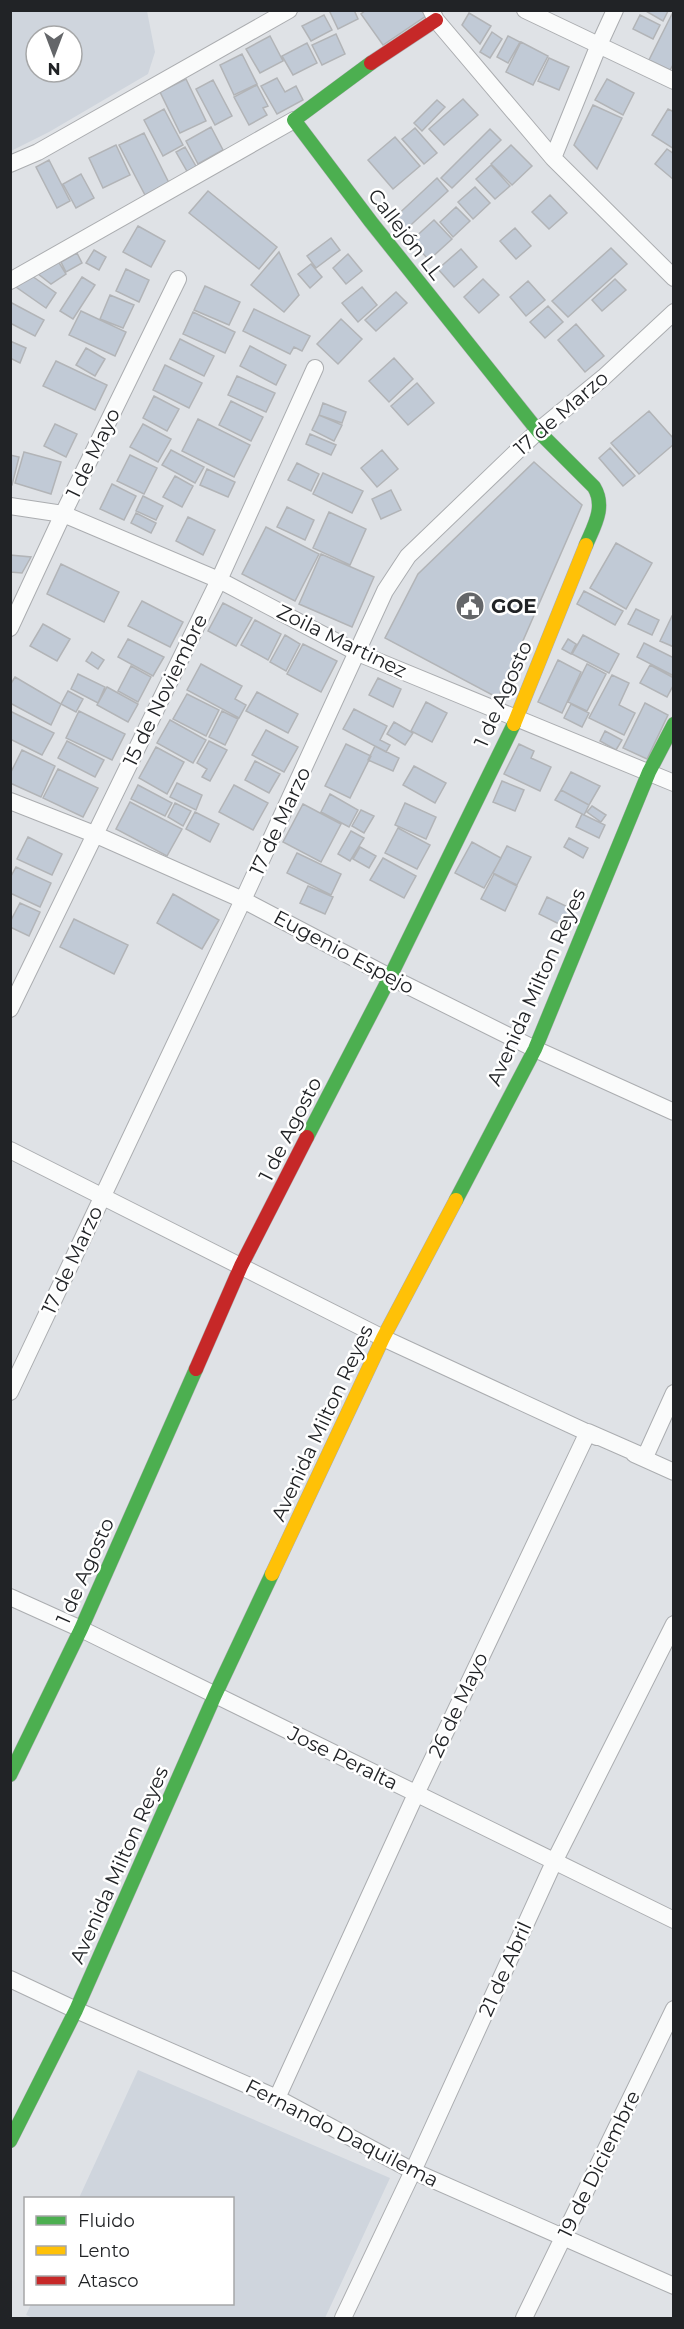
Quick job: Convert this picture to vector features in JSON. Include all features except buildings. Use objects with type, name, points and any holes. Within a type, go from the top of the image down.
[{"type":"street","points":[[10,164],[38,152],[289,10]]},
{"type":"street","points":[[525,10],[674,81]]},
{"type":"street","points":[[553,158],[615,10]]},
{"type":"street","points":[[10,281],[294,120],[434,15],[553,158],[674,278]]},
{"type":"street","name":"Callejón LL","points":[[294,120],[371,222],[538,431],[591,483],[601,501]]},
{"type":"street","name":"1 de Mayo","points":[[10,628],[178,279]]},
{"type":"street","name":"17 de Marzo","points":[[10,1392],[243,900],[385,591],[408,556],[538,431],[604,377],[674,312]]},
{"type":"street","name":"15 de Noviembre","points":[[10,1009],[219,580],[315,368]]},
{"type":"street","name":"1 de Agosto","points":[[10,1775],[81,1629],[241,1266],[390,977],[516,719],[600,513],[601,501]]},
{"type":"street","name":"Zoila Martinez","points":[[10,506],[63,514],[219,580],[358,653],[674,783]]},
{"type":"street","name":"Avenida Milton Reyes","points":[[10,2141],[76,2010],[215,1695],[383,1338],[535,1049],[649,772],[674,724]]},
{"type":"street","name":"Eugenio Espejo","points":[[10,801],[94,834],[243,900],[535,1049],[674,1112]]},
{"type":"street","points":[[10,1150],[383,1338],[674,1472]]},
{"type":"street","points":[[588,1432],[645,1457],[674,1393]]},
{"type":"street","name":"26 de Mayo","points":[[277,2098],[416,1794],[588,1432]]},
{"type":"street","name":"Jose Peralta","points":[[10,1598],[81,1629],[674,1920]]},
{"type":"street","name":"21 de Abril","points":[[343,2319],[554,1862],[674,1624]]},
{"type":"street","name":"Fernando Daquilema","points":[[10,1979],[277,2098],[413,2171],[674,2286]]},
{"type":"street","name":"19 de Diciembre","points":[[524,2319],[674,2010]]},
{"type":"shaded area","points":[[11,10],[147,11],[155,52],[148,74],[49,132],[11,151]]},
{"type":"shaded area","points":[[138,2070],[390,2178],[325,2318],[33,2318],[26,2315],[31,2305],[234,2305],[234,2197],[79,2197]]},
{"type":"traffic: fast","points":[[371,63],[294,120],[371,222],[538,431],[594,487],[599,509],[586,545]]},
{"type":"traffic: fast","points":[[307,1137],[390,977],[514,724]]},
{"type":"traffic: fast","points":[[456,1200],[535,1049],[649,772],[674,724]]},
{"type":"traffic: fast","points":[[10,1775],[81,1629],[196,1369]]},
{"type":"traffic: fast","points":[[10,2141],[76,2010],[215,1695],[272,1574]]},
{"type":"traffic: slow","points":[[514,724],[586,545]]},
{"type":"traffic: slow","points":[[272,1574],[383,1338],[456,1200]]},
{"type":"traffic: jam","points":[[371,63],[436,20]]},
{"type":"traffic: jam","points":[[196,1369],[241,1266],[307,1137]]},
{"type":"place","name":"GOE","points":[[470,606]]}]
